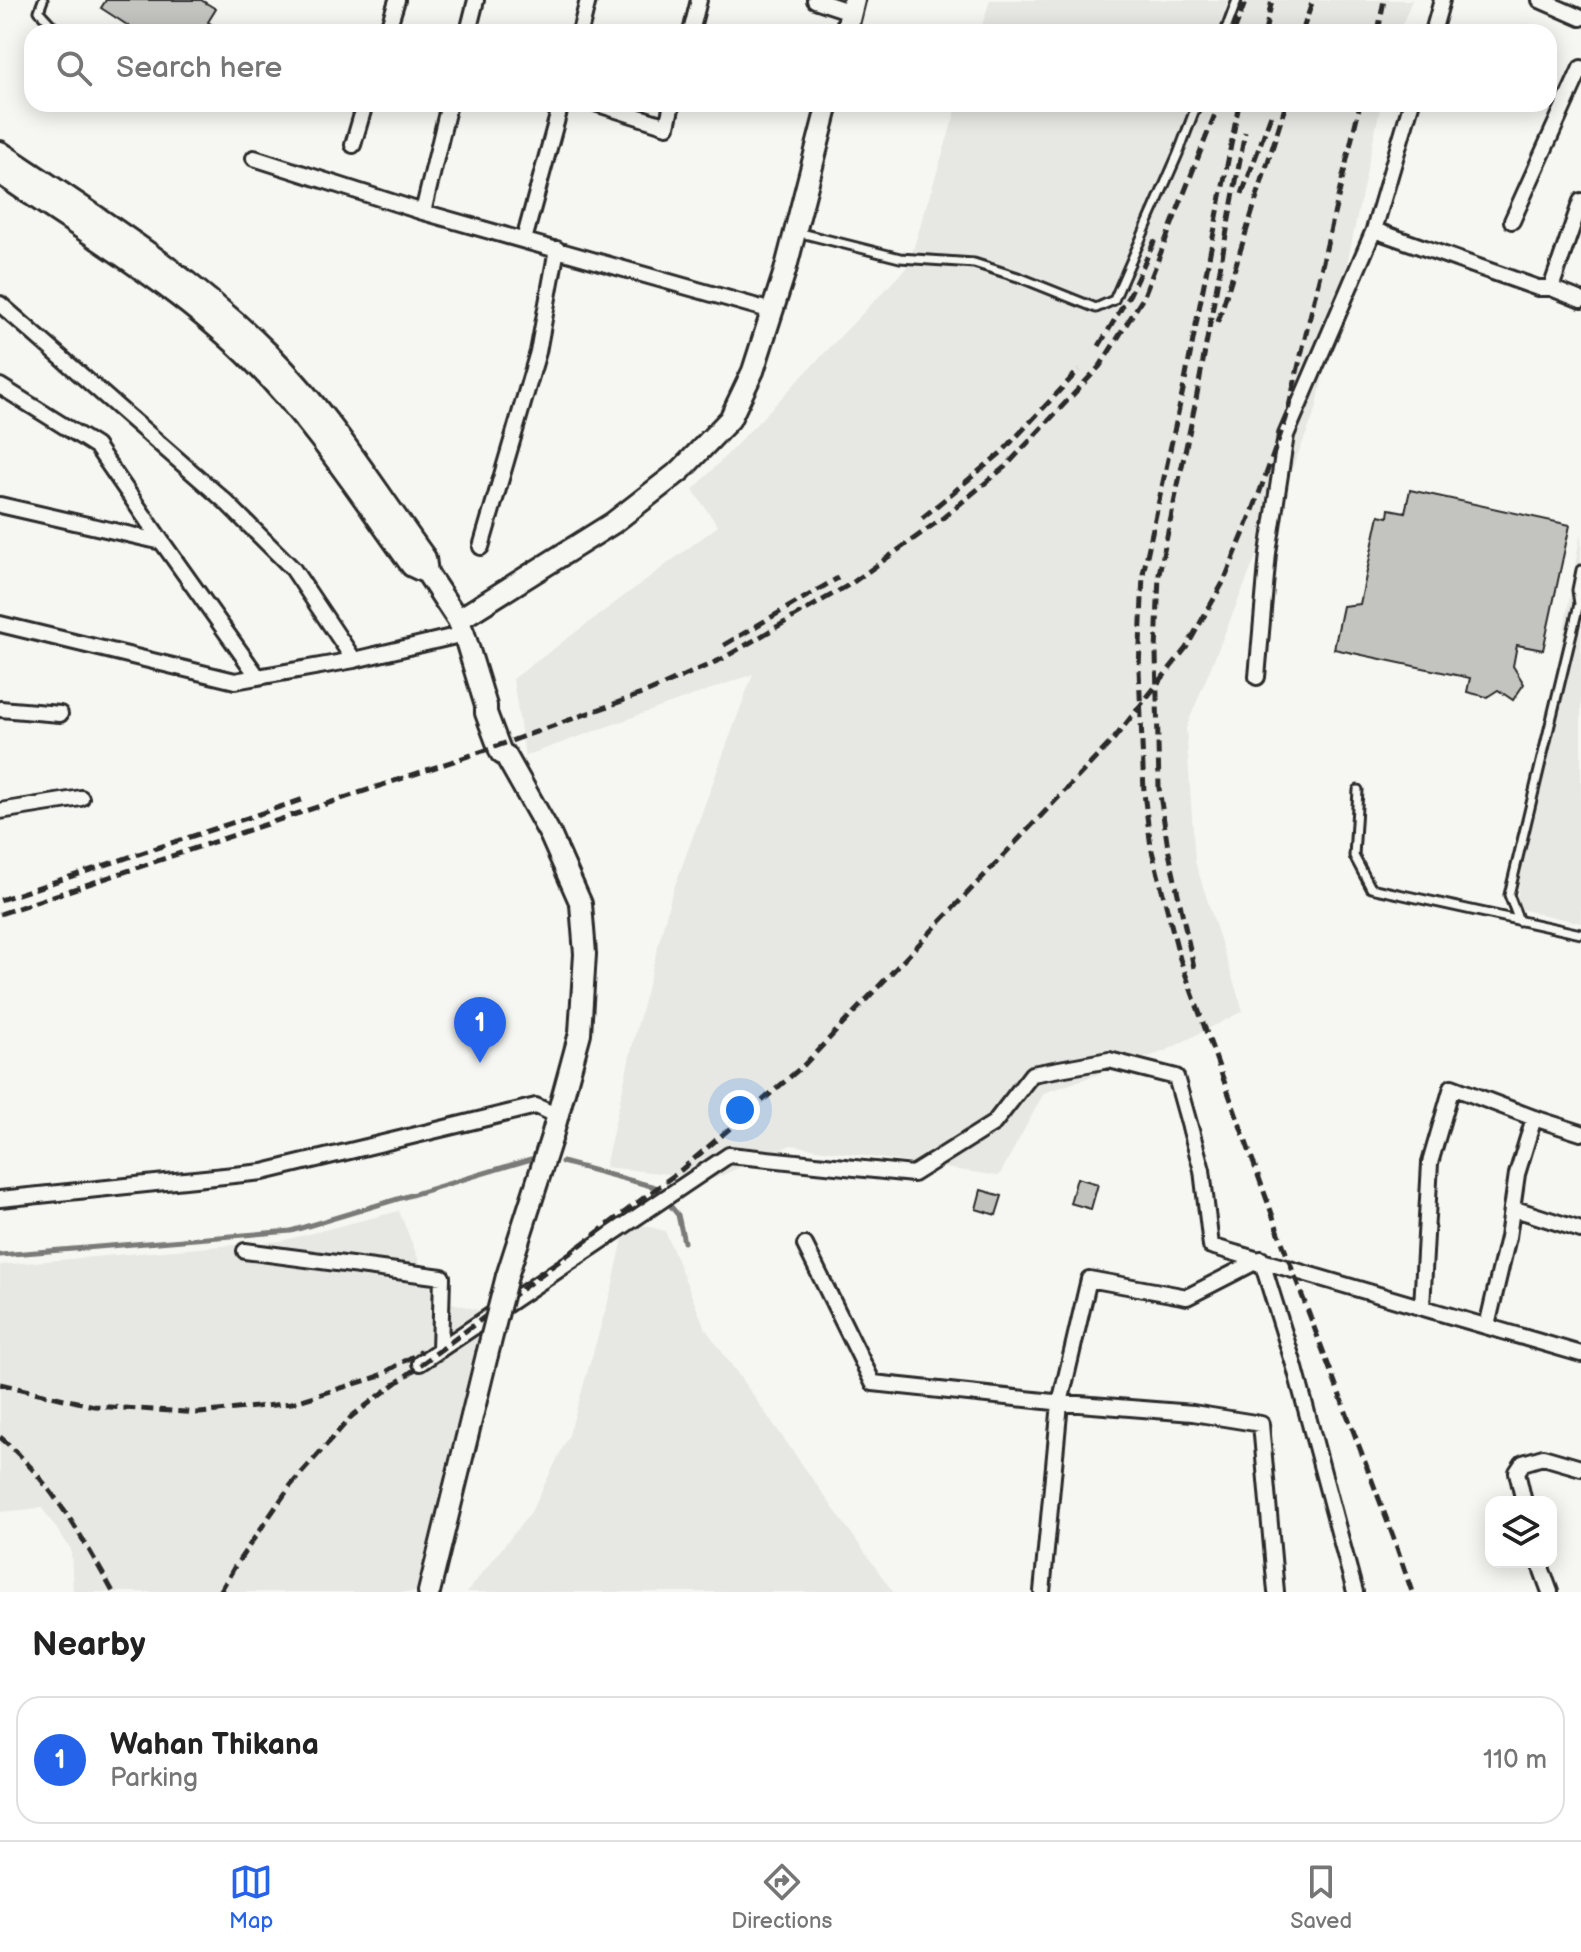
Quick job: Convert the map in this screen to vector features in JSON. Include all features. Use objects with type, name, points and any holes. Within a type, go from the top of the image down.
[{"type":"main road","points":[[461,627],[613,523],[681,470],[730,419],[753,371],[772,311],[826,112]]},
{"type":"main road","points":[[0,152],[54,200],[161,281],[254,362],[307,421],[412,566],[427,573],[461,627],[501,753],[506,756],[550,834],[581,904],[585,954],[580,1033],[558,1116],[507,1276],[429,1592]]},
{"type":"main road","points":[[0,173],[54,200]]},
{"type":"street","points":[[390,24],[397,0]]},
{"type":"street","points":[[470,24],[476,0]]},
{"type":"street","points":[[582,24],[588,0]]},
{"type":"street","points":[[693,24],[699,0]]},
{"type":"street","points":[[815,0],[853,6]]},
{"type":"street","points":[[1435,24],[1442,0]]},
{"type":"street","points":[[1540,0],[1581,18]]},
{"type":"street","points":[[1512,221],[1581,68]]},
{"type":"street","points":[[353,145],[363,112]]},
{"type":"street","points":[[423,212],[447,112]]},
{"type":"street","points":[[524,240],[559,112]]},
{"type":"street","points":[[623,112],[667,126],[670,112]]},
{"type":"street","points":[[1257,677],[1268,553],[1286,435],[1374,230],[1409,112]]},
{"type":"street","points":[[254,158],[423,212],[772,311]]},
{"type":"street","points":[[1551,288],[1581,201]]},
{"type":"street","points":[[1374,230],[1538,288],[1551,288],[1581,300]]},
{"type":"street","points":[[481,547],[538,352],[557,249]]},
{"type":"street","points":[[0,304],[225,501],[293,569],[354,660]]},
{"type":"street","points":[[0,386],[96,446],[258,677]]},
{"type":"street","points":[[0,505],[162,542]]},
{"type":"street","points":[[0,624],[235,681],[354,660],[461,627]]},
{"type":"street","points":[[0,709],[60,714]]},
{"type":"street","points":[[0,811],[81,798]]},
{"type":"street","points":[[420,1363],[729,1155],[913,1174],[994,1123],[1032,1074],[1109,1060],[1176,1077],[1202,1170],[1211,1246],[1581,1354]]},
{"type":"street","points":[[1422,1307],[1430,1163],[1452,1087],[1581,1133]]},
{"type":"street","points":[[0,1199],[263,1172],[536,1106],[558,1116]]},
{"type":"street","points":[[1487,1326],[1508,1237],[1517,1174],[1534,1118]]},
{"type":"street","points":[[1512,1208],[1581,1230]]},
{"type":"street","points":[[805,1245],[873,1383],[1060,1403],[1193,1413],[1261,1424],[1276,1592]]},
{"type":"street","points":[[245,1251],[442,1277],[440,1350]]},
{"type":"street","points":[[1042,1592],[1060,1403],[1089,1279],[1187,1297],[1261,1259]]},
{"type":"street","points":[[1261,1259],[1295,1368],[1355,1592]]},
{"type":"street","points":[[1523,1496],[1517,1472],[1523,1463],[1543,1457],[1581,1468]]},
{"type":"street","points":[[1541,1568],[1550,1592]]},
{"type":"lane","points":[[43,0],[39,11],[51,24]]},
{"type":"lane","points":[[1228,24],[1237,0]]},
{"type":"lane","points":[[795,231],[900,258],[974,263],[1096,308],[1114,300],[1194,112]]},
{"type":"lane","points":[[1519,921],[1509,895],[1580,604],[1577,590],[1581,570]]},
{"type":"lane","points":[[1358,790],[1354,856],[1371,888],[1581,934]]},
{"type":"shaded area","points":[[990,0],[1412,0],[1402,24],[982,24]]},
{"type":"shaded area","points":[[956,112],[1379,112],[1316,410],[1186,728],[1195,862],[1243,1011],[1165,1051],[1044,1093],[999,1176],[791,1145],[713,1179],[605,1167],[671,896],[753,674],[525,756],[513,679],[718,526],[693,490],[908,266]]},
{"type":"shaded area","points":[[1581,532],[1581,923],[1515,908]]},
{"type":"shaded area","points":[[399,1211],[434,1298],[485,1312],[418,1592],[73,1592],[71,1549],[42,1508],[0,1512],[0,1265],[281,1241]]},
{"type":"shaded area","points":[[627,1221],[665,1231],[705,1328],[893,1592],[467,1592],[531,1512],[569,1435],[612,1288]]},
{"type":"building","points":[[106,0],[201,0],[216,9],[208,22],[211,24],[126,24],[101,8]]},
{"type":"building","points":[[1410,490],[1570,525],[1543,650],[1517,645],[1513,666],[1524,684],[1513,700],[1498,690],[1487,697],[1467,692],[1470,678],[1334,649],[1343,606],[1360,604],[1379,515],[1388,517],[1389,509],[1405,512]]},
{"type":"building","points":[[1077,1178],[1098,1184],[1091,1209],[1070,1203]]},
{"type":"building","points":[[981,1190],[1002,1196],[996,1215],[976,1209]]},
{"type":"waterway","points":[[0,1255],[291,1231],[531,1159]]},
{"type":"waterway","points":[[562,1162],[655,1187],[678,1215],[684,1242]]},
{"type":"railway","points":[[1237,24],[1246,0]]},
{"type":"railway","points":[[1267,24],[1272,0]]},
{"type":"railway","points":[[1305,24],[1313,0]]},
{"type":"railway","points":[[1380,24],[1384,0]]},
{"type":"railway","points":[[0,914],[483,751],[650,691],[722,659],[852,583],[944,517],[1006,466],[1100,366],[1143,298],[1216,112]]},
{"type":"railway","points":[[1237,112],[1185,381],[1143,574],[1139,669],[1144,793],[1151,847],[1180,959],[1412,1592]]},
{"type":"railway","points":[[1218,322],[1284,112]]},
{"type":"railway","points":[[220,1592],[291,1485],[352,1416],[681,1170],[804,1065],[1113,740],[1186,648],[1224,581],[1286,419],[1358,112]]},
{"type":"railway","points":[[1242,194],[1271,115]]},
{"type":"railway","points":[[1194,968],[1168,848],[1159,788],[1156,652],[1159,574],[1195,405],[1245,132]]},
{"type":"railway","points":[[1099,346],[1130,294],[1155,240]]},
{"type":"railway","points":[[922,518],[1002,452],[1079,370]]},
{"type":"railway","points":[[724,645],[838,578]]},
{"type":"railway","points":[[0,900],[307,798]]},
{"type":"railway","points":[[0,1384],[94,1406],[200,1413],[292,1403],[377,1377],[422,1351]]},
{"type":"railway","points":[[0,1437],[49,1490],[77,1529],[113,1592]]},
{"type":"place","name":"Wahan Thikana","points":[[480,1063]]}]
